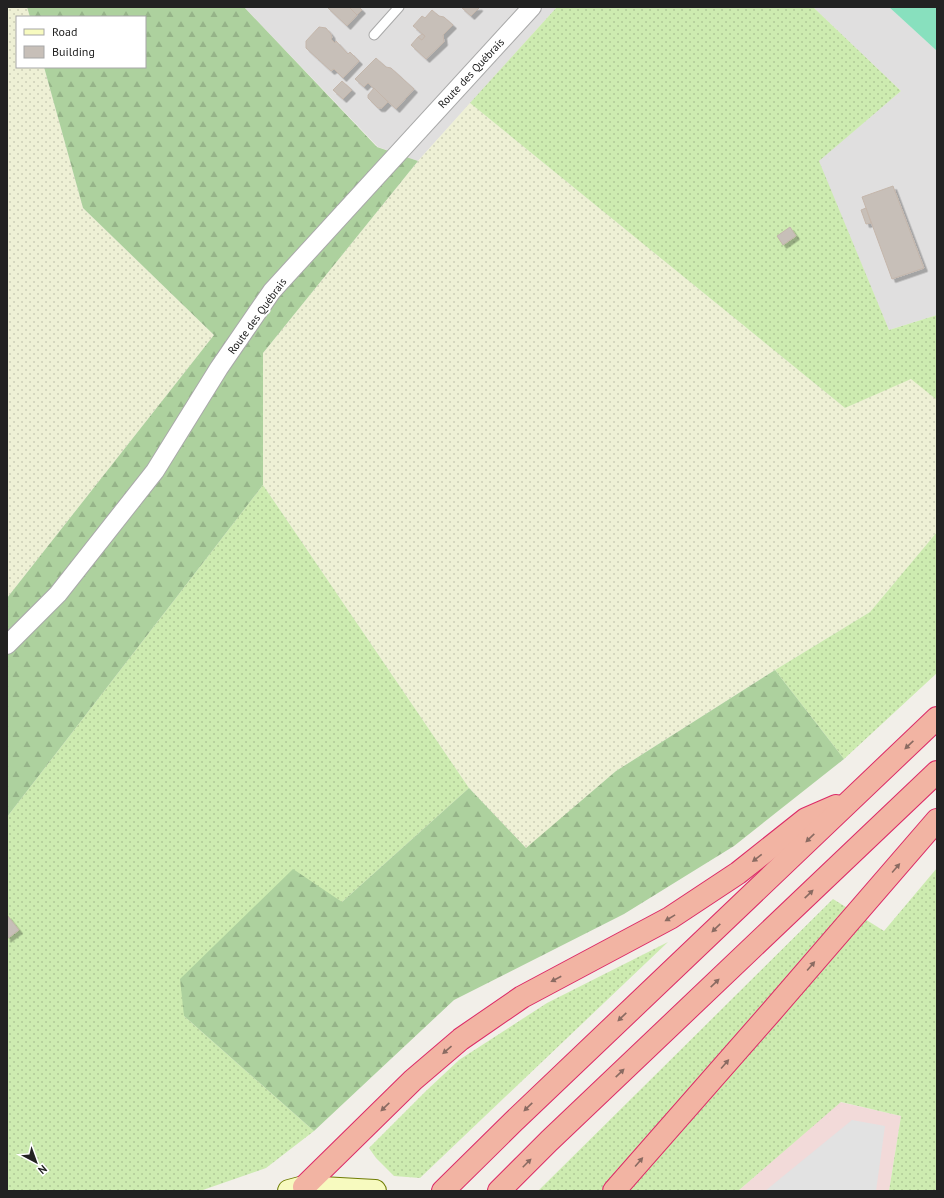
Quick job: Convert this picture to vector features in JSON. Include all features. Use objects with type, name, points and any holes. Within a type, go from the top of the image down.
[{"type":"highway","points":[[443,1191],[518,1116],[937,718]]},
{"type":"highway","points":[[500,1191],[549,1141],[937,772]]},
{"type":"highway","points":[[296,1189],[413,1080],[460,1039],[522,997],[670,918],[738,873],[806,819],[849,801]]},
{"type":"highway","points":[[614,1191],[937,820]]},
{"type":"main road","points":[[296,1189],[375,1191]]},
{"type":"street","name":"Route des Québrais","points":[[7,645],[58,594],[156,471],[219,368],[272,291],[532,7]]},
{"type":"lane","points":[[374,35],[399,7]]},
{"type":"shaded area","points":[[244,7],[557,7],[418,161],[378,147]]},
{"type":"shaded area","points":[[813,7],[889,7],[937,51],[937,315],[889,330],[818,161],[901,91]]},
{"type":"shaded area","points":[[840,1102],[901,1116],[889,1191],[738,1191]]},
{"type":"shaded area","points":[[852,1120],[885,1126],[876,1191],[765,1191]]},
{"type":"green space","points":[[7,7],[27,7],[30,16],[16,16],[16,68],[44,68],[83,208],[214,335],[7,598]]},
{"type":"green space","points":[[27,7],[244,7],[377,147],[418,161],[263,353],[263,485],[7,817],[7,598],[214,335],[83,208],[44,68],[146,68],[146,16],[30,16]]},
{"type":"green space","points":[[557,7],[813,7],[901,91],[819,161],[889,330],[937,315],[937,400],[911,379],[845,408],[470,103]]},
{"type":"green space","points":[[889,7],[937,7],[937,51]]},
{"type":"green space","points":[[470,103],[845,408],[911,378],[937,400],[937,532],[870,612],[775,670],[616,771],[526,849],[469,788],[263,485],[263,353],[418,161]]},
{"type":"green space","points":[[263,485],[469,788],[342,902],[184,1016],[314,1131],[266,1168],[200,1191],[7,1191],[7,817]]},
{"type":"green space","points":[[937,532],[937,673],[844,759],[775,670],[870,612]]},
{"type":"green space","points":[[775,670],[844,759],[734,846],[624,914],[454,1000],[314,1131],[184,1016],[180,979],[293,869],[342,902],[469,788],[526,848],[616,771]]},
{"type":"green space","points":[[937,868],[937,1191],[889,1191],[901,1116],[841,1102],[738,1191],[538,1191],[833,899],[884,931]]},
{"type":"green space","points":[[668,942],[420,1178],[394,1176],[376,1158],[369,1148],[459,1060],[547,1003]]},
{"type":"building","points":[[327,7],[351,7],[350,8],[357,15],[347,26]]},
{"type":"building","points":[[359,7],[362,10],[357,15],[350,8]]},
{"type":"building","points":[[461,7],[479,7],[479,8],[471,16]]},
{"type":"building","points":[[432,10],[439,16],[444,17],[453,25],[443,35],[444,42],[426,59],[411,45],[418,37],[422,40],[425,36],[413,26],[422,16],[425,18]]},
{"type":"building","points":[[319,27],[326,28],[331,34],[331,39],[335,43],[336,41],[348,54],[350,52],[359,61],[343,78],[334,69],[331,71],[306,48],[306,41]]},
{"type":"building","points":[[422,34],[425,36],[422,40],[418,37]]},
{"type":"building","points":[[376,58],[386,67],[391,68],[414,89],[396,109],[368,83],[364,87],[355,79]]},
{"type":"building","points":[[342,81],[352,90],[343,99],[333,90]]},
{"type":"building","points":[[374,88],[388,102],[382,108],[378,108],[368,98],[368,95]]},
{"type":"building","points":[[893,186],[924,268],[892,279],[862,197]]},
{"type":"building","points":[[866,208],[871,223],[866,224],[861,210]]},
{"type":"building","points":[[790,227],[796,236],[783,245],[777,236]]},
{"type":"building","points":[[7,915],[19,930],[7,939]]}]
